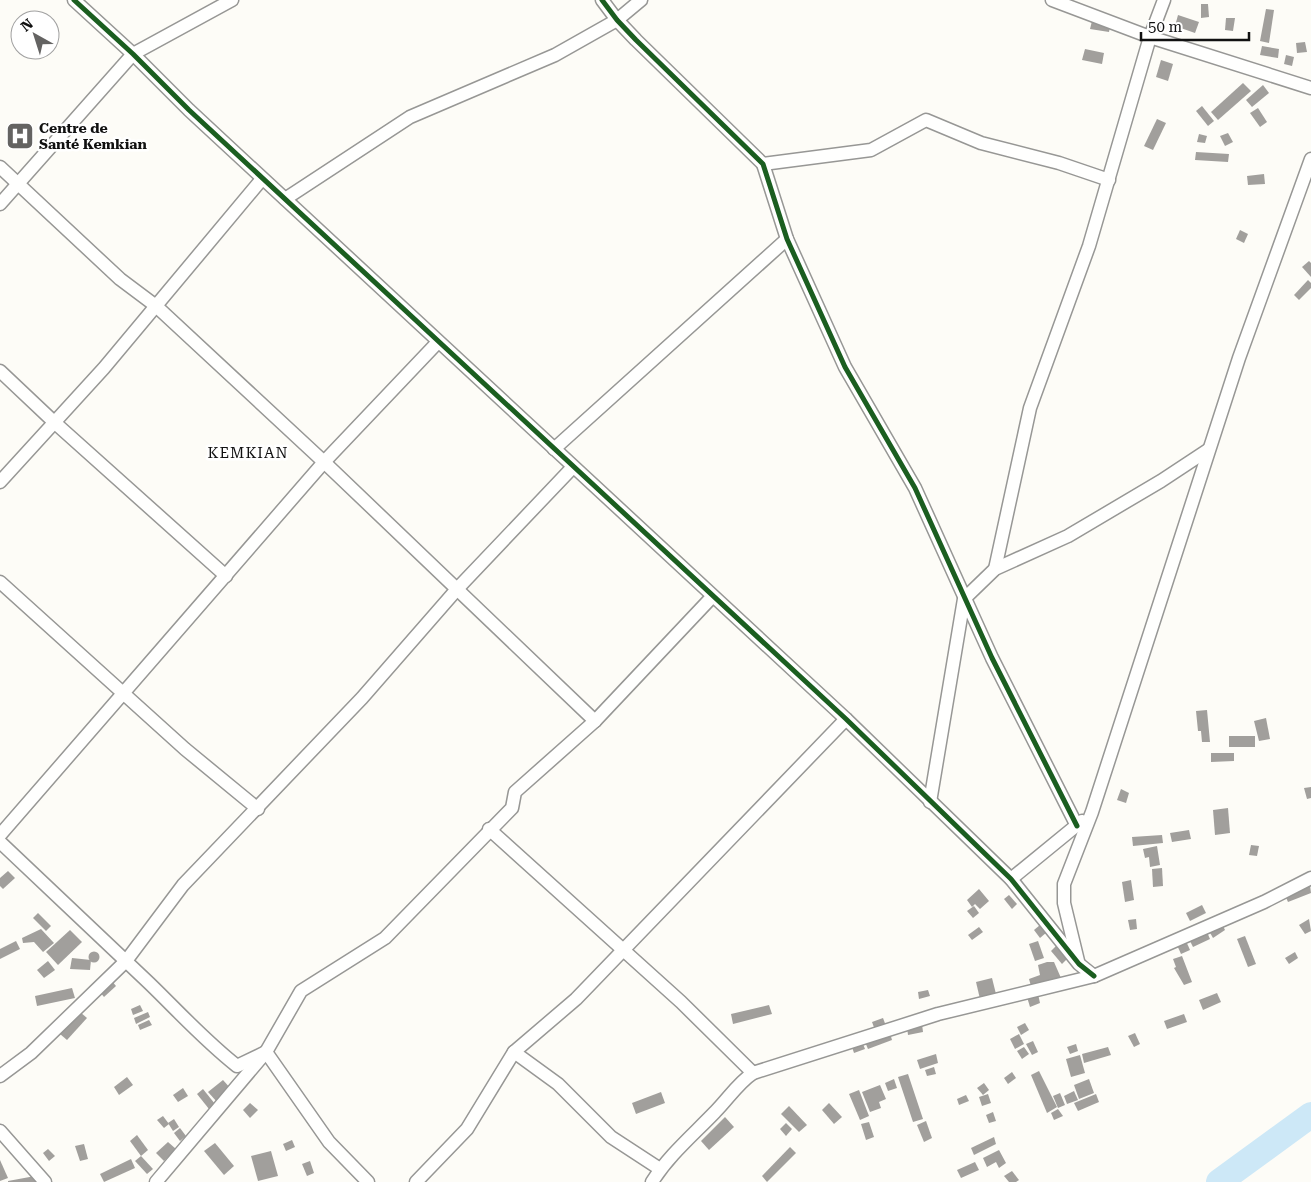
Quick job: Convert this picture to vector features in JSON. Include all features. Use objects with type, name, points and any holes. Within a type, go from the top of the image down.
[{"type":"street","points":[[74,0],[133,54],[189,110],[846,720],[1011,879],[1079,964],[1094,976]]},
{"type":"street","points":[[602,0],[617,20],[763,164],[787,239],[845,367],[915,488],[964,599],[1028,734],[1077,826]]},
{"type":"street","points":[[285,199],[410,117],[555,55],[617,20],[641,0]]},
{"type":"street","points":[[1052,0],[1150,37],[1311,88]]},
{"type":"street","points":[[996,569],[1030,408],[1089,246],[1150,37],[1164,0]]},
{"type":"street","points":[[0,204],[133,54],[228,1]]},
{"type":"street","points":[[763,164],[871,150],[926,120],[981,142],[1059,163],[1109,180]]},
{"type":"street","points":[[1079,964],[1064,902],[1064,884],[1092,812],[1208,450],[1252,321],[1311,159]]},
{"type":"street","points":[[0,167],[120,279],[156,306],[324,462],[595,721]]},
{"type":"street","points":[[0,482],[104,368],[262,178]]},
{"type":"street","points":[[554,449],[787,239]]},
{"type":"street","points":[[0,835],[324,462],[438,342]]},
{"type":"street","points":[[0,371],[226,576]]},
{"type":"street","points":[[930,802],[964,599],[996,569],[1068,536],[1161,481],[1208,450]]},
{"type":"street","points":[[0,1076],[31,1053],[126,961],[183,885],[258,809],[362,698],[458,588],[574,467]]},
{"type":"street","points":[[0,582],[124,691],[185,749],[258,809]]},
{"type":"street","points":[[156,1182],[266,1052],[301,991],[385,938],[512,808],[515,792],[595,721],[712,597]]},
{"type":"street","points":[[416,1182],[466,1129],[514,1052],[576,999],[846,720]]},
{"type":"street","points":[[1011,879],[1092,812]]},
{"type":"street","points":[[490,829],[682,1002],[753,1073]]},
{"type":"street","points":[[0,842],[126,961],[200,1036],[237,1066],[266,1052]]},
{"type":"street","points":[[652,1182],[660,1169],[726,1101],[744,1079],[753,1073],[938,1014],[1094,976],[1264,902],[1311,878]]},
{"type":"street","points":[[266,1052],[329,1142],[368,1182]]},
{"type":"street","points":[[514,1052],[558,1084],[611,1137],[660,1169]]},
{"type":"street","points":[[0,1131],[45,1182]]},
{"type":"building","points":[[1201,4],[1208,4],[1209,17],[1201,18]]},
{"type":"building","points":[[1266,9],[1274,10],[1269,43],[1260,41]]},
{"type":"building","points":[[1178,15],[1199,22],[1195,33],[1175,26]]},
{"type":"building","points":[[1093,17],[1111,21],[1109,32],[1090,29]]},
{"type":"building","points":[[1226,18],[1235,18],[1233,31],[1225,30]]},
{"type":"building","points":[[1305,42],[1307,52],[1297,53],[1296,43]]},
{"type":"building","points":[[1262,46],[1279,49],[1278,58],[1260,55]]},
{"type":"building","points":[[1085,49],[1104,53],[1102,64],[1082,60]]},
{"type":"building","points":[[1286,55],[1294,57],[1292,66],[1284,64]]},
{"type":"building","points":[[1161,60],[1173,64],[1168,81],[1156,77]]},
{"type":"building","points":[[1243,83],[1251,91],[1218,120],[1211,112]]},
{"type":"building","points":[[1263,85],[1269,93],[1252,107],[1246,100]]},
{"type":"building","points":[[1202,106],[1214,121],[1208,126],[1196,111]]},
{"type":"building","points":[[1258,108],[1267,122],[1260,127],[1250,113]]},
{"type":"building","points":[[1157,119],[1166,123],[1153,150],[1144,146]]},
{"type":"building","points":[[1228,133],[1233,142],[1225,146],[1220,136]]},
{"type":"building","points":[[1199,134],[1207,136],[1205,143],[1197,142]]},
{"type":"building","points":[[1196,152],[1229,154],[1228,162],[1195,160]]},
{"type":"building","points":[[1264,174],[1265,184],[1248,185],[1247,176]]},
{"type":"building","points":[[1240,230],[1248,234],[1244,243],[1236,239]]},
{"type":"building","points":[[1309,261],[1311,263],[1311,277],[1302,267]]},
{"type":"building","points":[[1308,280],[1311,283],[1311,288],[1299,300],[1294,295]]},
{"type":"building","points":[[1207,710],[1210,742],[1202,742],[1201,731],[1198,731],[1196,711]]},
{"type":"building","points":[[1266,718],[1270,739],[1259,741],[1254,721]]},
{"type":"building","points":[[1229,736],[1255,736],[1255,747],[1229,747]]},
{"type":"building","points":[[1211,753],[1234,753],[1234,761],[1211,762]]},
{"type":"building","points":[[1311,787],[1311,798],[1307,799],[1304,788]]},
{"type":"building","points":[[1121,789],[1129,793],[1126,803],[1117,800]]},
{"type":"building","points":[[1228,808],[1230,833],[1215,835],[1213,810]]},
{"type":"building","points":[[1189,830],[1191,839],[1172,842],[1170,833]]},
{"type":"building","points":[[1162,835],[1163,843],[1133,846],[1132,837]]},
{"type":"building","points":[[1251,845],[1259,846],[1257,856],[1249,855]]},
{"type":"building","points":[[1157,846],[1160,865],[1150,867],[1149,857],[1145,858],[1143,849]]},
{"type":"building","points":[[1162,868],[1163,886],[1153,887],[1152,869]]},
{"type":"building","points":[[8,871],[15,878],[3,889],[0,886],[0,878]]},
{"type":"building","points":[[1131,880],[1134,900],[1125,902],[1122,882]]},
{"type":"building","points":[[1310,885],[1311,893],[1288,902],[1285,895]]},
{"type":"building","points":[[979,889],[989,901],[980,909],[975,904],[972,907],[967,900]]},
{"type":"building","points":[[1009,895],[1017,904],[1012,909],[1004,899]]},
{"type":"building","points":[[1202,905],[1206,913],[1190,921],[1186,913]]},
{"type":"building","points":[[974,906],[979,913],[973,918],[967,911]]},
{"type":"building","points":[[38,913],[51,926],[46,931],[33,918]]},
{"type":"building","points":[[1136,919],[1137,929],[1130,930],[1128,920]]},
{"type":"building","points":[[1309,919],[1311,931],[1305,934],[1299,925]]},
{"type":"building","points":[[1222,924],[1225,930],[1213,938],[1209,931]]},
{"type":"building","points":[[1040,925],[1047,932],[1040,938],[1034,930]]},
{"type":"building","points":[[979,927],[983,932],[972,940],[968,935]]},
{"type":"building","points":[[41,929],[54,943],[43,952],[34,942],[23,943],[22,938]]},
{"type":"building","points":[[70,930],[82,942],[58,965],[46,952]]},
{"type":"building","points":[[1207,932],[1210,939],[1193,947],[1189,939]]},
{"type":"building","points":[[1245,936],[1256,964],[1248,967],[1237,939]]},
{"type":"building","points":[[16,941],[20,949],[0,959],[0,949]]},
{"type":"building","points":[[1038,941],[1044,958],[1035,961],[1029,944]]},
{"type":"building","points":[[1186,941],[1190,950],[1181,954],[1177,945]]},
{"type":"building","points":[[1056,946],[1067,959],[1062,964],[1051,951]]},
{"type":"building","points":[[92,952],[96,952],[99,957],[98,961],[92,962],[89,959],[89,955]]},
{"type":"building","points":[[1295,952],[1298,958],[1289,964],[1285,958]]},
{"type":"building","points":[[1182,956],[1192,982],[1184,985],[1174,968],[1176,967],[1173,959]]},
{"type":"building","points":[[72,958],[91,960],[90,970],[70,969]]},
{"type":"building","points":[[48,961],[55,970],[44,978],[37,970]]},
{"type":"building","points":[[1054,962],[1061,978],[1031,986],[1029,979],[1040,975],[1038,965]]},
{"type":"building","points":[[992,978],[996,994],[980,999],[976,982]]},
{"type":"building","points":[[112,981],[116,986],[104,997],[100,992]]},
{"type":"building","points":[[72,988],[75,998],[37,1006],[35,996]]},
{"type":"building","points":[[928,990],[930,996],[919,999],[918,992]]},
{"type":"building","points":[[1217,993],[1221,1002],[1203,1010],[1199,1000]]},
{"type":"building","points":[[1038,994],[1040,1003],[1030,1007],[1027,997]]},
{"type":"building","points":[[140,1005],[143,1011],[133,1015],[131,1009]]},
{"type":"building","points":[[769,1005],[772,1014],[733,1024],[731,1014]]},
{"type":"building","points":[[80,1012],[87,1018],[67,1040],[60,1034]]},
{"type":"building","points":[[148,1012],[150,1017],[136,1024],[134,1018]]},
{"type":"building","points":[[1184,1014],[1187,1022],[1167,1029],[1164,1021]]},
{"type":"building","points":[[883,1018],[886,1026],[875,1030],[872,1022]]},
{"type":"building","points":[[149,1020],[152,1025],[140,1030],[138,1025]]},
{"type":"building","points":[[1025,1023],[1029,1030],[1021,1035],[1017,1027]]},
{"type":"building","points":[[922,1024],[923,1032],[908,1035],[907,1027]]},
{"type":"building","points":[[890,1033],[892,1040],[868,1049],[865,1042]]},
{"type":"building","points":[[1135,1033],[1140,1044],[1134,1047],[1128,1036]]},
{"type":"building","points":[[1019,1034],[1024,1044],[1015,1049],[1010,1039]]},
{"type":"building","points":[[1033,1041],[1038,1052],[1032,1055],[1026,1044]]},
{"type":"building","points":[[863,1044],[865,1049],[854,1053],[852,1047]]},
{"type":"building","points":[[1076,1044],[1078,1051],[1070,1054],[1067,1047]]},
{"type":"building","points":[[1024,1047],[1029,1054],[1022,1059],[1017,1051]]},
{"type":"building","points":[[1108,1047],[1111,1055],[1084,1063],[1082,1054]]},
{"type":"building","points":[[936,1054],[938,1063],[920,1069],[917,1060]]},
{"type":"building","points":[[1080,1055],[1085,1073],[1071,1077],[1066,1059]]},
{"type":"building","points":[[934,1067],[936,1074],[927,1076],[925,1070]]},
{"type":"building","points":[[1039,1071],[1057,1107],[1047,1113],[1031,1075]]},
{"type":"building","points":[[1012,1072],[1016,1078],[1008,1084],[1004,1078]]},
{"type":"building","points":[[908,1074],[923,1119],[913,1122],[898,1077]]},
{"type":"building","points":[[127,1077],[133,1085],[119,1095],[114,1087]]},
{"type":"building","points":[[894,1079],[897,1088],[888,1091],[885,1083]]},
{"type":"building","points":[[1089,1079],[1094,1093],[1079,1099],[1074,1085]]},
{"type":"building","points":[[223,1080],[231,1089],[217,1102],[208,1092]]},
{"type":"building","points":[[984,1083],[989,1090],[983,1095],[977,1088]]},
{"type":"building","points":[[880,1085],[886,1099],[879,1102],[881,1108],[870,1112],[862,1092]]},
{"type":"building","points":[[183,1088],[188,1096],[178,1102],[173,1095]]},
{"type":"building","points":[[203,1089],[215,1104],[209,1109],[197,1094]]},
{"type":"building","points":[[859,1090],[869,1116],[860,1120],[849,1094]]},
{"type":"building","points":[[1074,1091],[1078,1100],[1067,1104],[1064,1096]]},
{"type":"building","points":[[661,1092],[665,1103],[636,1114],[632,1103]]},
{"type":"building","points":[[1060,1093],[1065,1105],[1058,1108],[1053,1096]]},
{"type":"building","points":[[988,1094],[991,1103],[982,1106],[979,1097]]},
{"type":"building","points":[[1096,1094],[1099,1102],[1078,1111],[1074,1103]]},
{"type":"building","points":[[966,1095],[969,1101],[959,1105],[957,1099]]},
{"type":"building","points":[[250,1103],[258,1110],[250,1118],[243,1110]]},
{"type":"building","points":[[829,1103],[842,1117],[834,1124],[822,1110]]},
{"type":"building","points":[[789,1106],[807,1125],[799,1132],[781,1114]]},
{"type":"building","points":[[1058,1109],[1063,1116],[1054,1120],[1051,1113]]},
{"type":"building","points":[[993,1112],[996,1121],[989,1123],[986,1115]]},
{"type":"building","points":[[163,1116],[169,1124],[164,1128],[157,1120]]},
{"type":"building","points":[[725,1117],[734,1127],[709,1150],[701,1141]]},
{"type":"building","points":[[174,1119],[179,1127],[173,1131],[168,1123]]},
{"type":"building","points":[[926,1121],[932,1138],[924,1142],[917,1125]]},
{"type":"building","points":[[869,1122],[874,1137],[866,1140],[861,1124]]},
{"type":"building","points":[[786,1123],[792,1129],[786,1136],[780,1129]]},
{"type":"building","points":[[180,1128],[186,1136],[180,1141],[174,1133]]},
{"type":"building","points":[[137,1135],[148,1150],[141,1156],[130,1141]]},
{"type":"building","points":[[994,1137],[996,1144],[974,1155],[971,1148]]},
{"type":"building","points":[[292,1140],[295,1147],[286,1151],[283,1144]]},
{"type":"building","points":[[168,1142],[176,1149],[164,1161],[156,1153]]},
{"type":"building","points":[[215,1143],[234,1166],[224,1175],[204,1151]]},
{"type":"building","points":[[84,1144],[88,1159],[80,1161],[75,1146]]},
{"type":"building","points":[[790,1147],[796,1153],[767,1182],[762,1176]]},
{"type":"building","points":[[48,1149],[55,1156],[49,1161],[43,1153]]},
{"type":"building","points":[[999,1150],[1006,1163],[999,1168],[996,1162],[987,1167],[983,1158]]},
{"type":"building","points":[[271,1151],[278,1176],[258,1181],[251,1156]]},
{"type":"building","points":[[141,1156],[153,1169],[147,1174],[135,1161]]},
{"type":"building","points":[[131,1159],[135,1168],[104,1182],[100,1174]]},
{"type":"building","points":[[0,1160],[8,1178],[0,1181]]},
{"type":"building","points":[[310,1161],[314,1173],[307,1176],[302,1164]]},
{"type":"building","points":[[975,1162],[979,1170],[961,1178],[957,1170]]},
{"type":"building","points":[[1012,1171],[1019,1180],[1016,1182],[1009,1182],[1004,1176]]},
{"type":"building","points":[[35,1176],[36,1182],[8,1182],[8,1181]]},
{"type":"waterway","points":[[1219,1182],[1311,1115]]},
{"type":"cycle path","points":[[74,0],[133,54],[189,110],[846,719],[1011,879],[1079,964],[1094,976]]},
{"type":"cycle path","points":[[602,0],[617,20],[636,40],[763,164],[787,239],[845,367],[915,488],[992,658],[1077,826]]},
{"type":"place","name":"Centre de Santé Kemkian","points":[[20,136]]},
{"type":"district","name":"KEMKIAN","points":[[248,453]]}]
